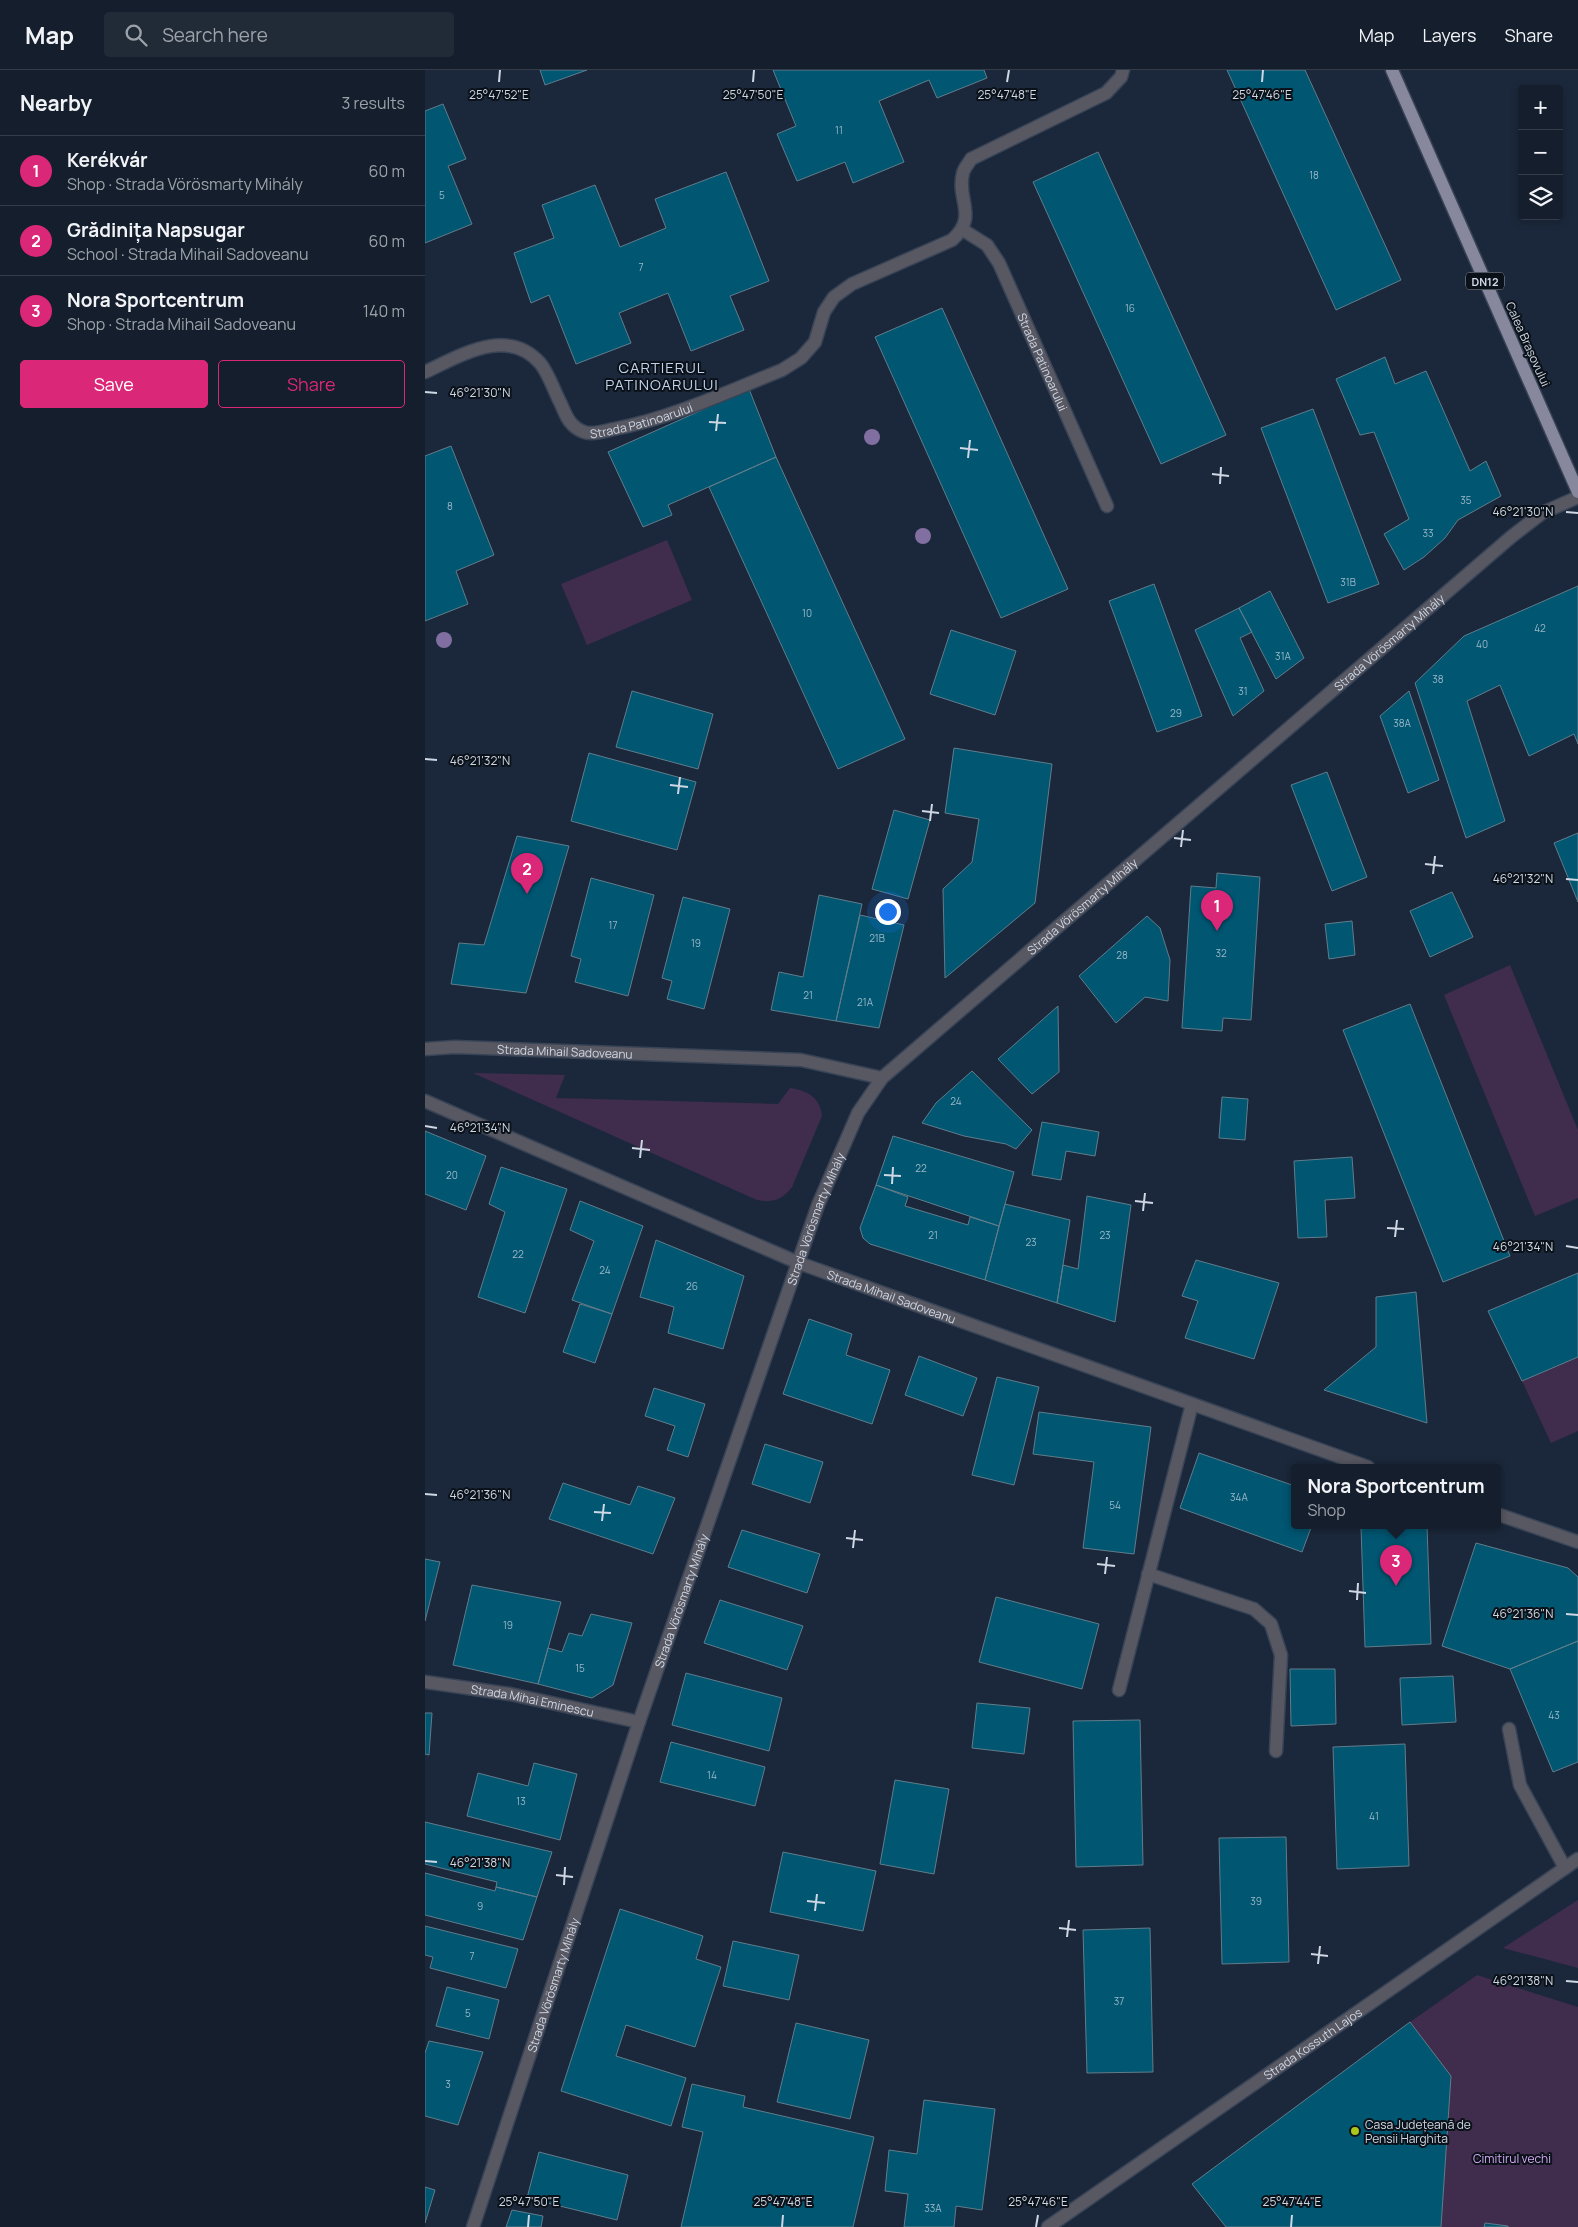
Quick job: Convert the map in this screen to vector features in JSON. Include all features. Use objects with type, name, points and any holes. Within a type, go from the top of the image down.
[{"type":"main road","name":"Calea Brașovului","points":[[1392,70],[1578,492]]},
{"type":"street","points":[[963,230],[966,216],[963,172],[971,159],[1106,93],[1121,76],[1123,70]]},
{"type":"street","name":"Strada Patinoarului","points":[[425,372],[472,350],[497,345],[509,345],[532,356],[541,365],[567,420],[576,428],[592,434],[642,424],[783,370],[801,358],[815,342],[824,312],[834,297],[852,284],[952,240],[963,230],[987,245],[999,263],[1107,506]]},
{"type":"street","name":"Strada Vörösmarty Mihály","points":[[473,2227],[639,1722],[818,1205],[858,1113],[881,1078],[1511,537],[1542,513],[1578,497]]},
{"type":"street","name":"Strada Mihail Sadoveanu","points":[[425,1049],[455,1047],[564,1053],[801,1060],[881,1078]]},
{"type":"street","name":"Strada Mihail Sadoveanu","points":[[425,1101],[799,1263],[1360,1464]]},
{"type":"street","points":[[1119,1690],[1192,1404]]},
{"type":"street","points":[[1501,1515],[1578,1542]]},
{"type":"street","points":[[1148,1574],[1254,1609],[1271,1624],[1281,1654],[1276,1750]]},
{"type":"street","name":"Strada Mihai Eminescu","points":[[425,1682],[510,1694],[639,1722]]},
{"type":"street","points":[[1509,1729],[1520,1785],[1565,1868]]},
{"type":"street","name":"Strada Kossuth Lajos","points":[[1048,2227],[1578,1859]]},
{"type":"green space","points":[[667,540],[692,600],[587,645],[561,584]]},
{"type":"green space","points":[[1510,965],[1578,1130],[1578,1198],[1535,1216],[1444,995]]},
{"type":"green space","points":[[473,1073],[565,1075],[556,1098],[778,1104],[790,1088],[812,1096],[819,1104],[822,1116],[792,1187],[777,1200],[763,1201],[757,1200]]},
{"type":"green space","points":[[1578,1357],[1578,1431],[1551,1443],[1522,1381]]},
{"type":"green space","points":[[1578,1900],[1578,1968],[1503,1948]]},
{"type":"green space","name":"Cimitirul vechi","points":[[1477,1975],[1578,2007],[1578,2227],[1441,2227],[1451,2077],[1410,2022]]},
{"type":"building","points":[[540,70],[587,70],[545,85]]},
{"type":"building","points":[[773,70],[984,70],[987,78],[937,98],[929,80],[879,101],[904,162],[853,183],[845,162],[797,181],[777,134],[796,126]]},
{"type":"building","points":[[1227,70],[1305,70],[1401,280],[1336,310]]},
{"type":"building","points":[[443,104],[466,159],[448,166],[472,224],[425,243],[425,111]]},
{"type":"building","points":[[1098,152],[1226,435],[1161,464],[1033,182]]},
{"type":"building","points":[[726,172],[769,281],[730,296],[744,330],[691,351],[668,293],[619,313],[631,343],[576,364],[549,295],[531,303],[514,253],[554,238],[542,205],[595,185],[620,247],[666,228],[655,199]]},
{"type":"building","points":[[942,308],[1068,589],[1001,618],[875,337]]},
{"type":"building","points":[[1385,357],[1395,384],[1426,371],[1470,471],[1486,461],[1501,496],[1458,520],[1445,538],[1424,557],[1404,570],[1384,534],[1409,519],[1374,432],[1360,435],[1336,379]]},
{"type":"building","points":[[749,389],[776,457],[668,505],[672,515],[643,527],[608,452]]},
{"type":"building","points":[[1313,409],[1379,584],[1328,603],[1261,428]]},
{"type":"building","points":[[451,446],[494,555],[456,571],[468,604],[425,621],[425,456]]},
{"type":"building","points":[[776,457],[905,739],[838,769],[709,487]]},
{"type":"building","points":[[1154,584],[1202,716],[1157,732],[1109,601]]},
{"type":"building","points":[[1578,586],[1578,744],[1574,734],[1529,756],[1500,685],[1467,701],[1505,821],[1466,838],[1415,683],[1464,636]]},
{"type":"building","points":[[1270,591],[1304,658],[1276,679],[1239,608]]},
{"type":"building","points":[[1239,608],[1252,632],[1240,638],[1264,691],[1233,716],[1195,630]]},
{"type":"building","points":[[951,630],[1016,651],[995,715],[930,694]]},
{"type":"building","points":[[632,691],[713,714],[698,769],[616,747]]},
{"type":"building","points":[[1409,691],[1439,780],[1408,793],[1380,716]]},
{"type":"building","points":[[954,748],[1052,764],[1035,903],[945,978],[943,889],[972,862],[979,819],[945,813]]},
{"type":"building","points":[[589,753],[696,782],[677,850],[571,821]]},
{"type":"building","points":[[1327,772],[1367,877],[1332,891],[1291,785]]},
{"type":"building","points":[[894,810],[930,820],[908,899],[872,889]]},
{"type":"building","points":[[1578,833],[1578,902],[1554,843]]},
{"type":"building","points":[[517,836],[569,846],[526,993],[451,984],[459,943],[484,945]]},
{"type":"building","points":[[1217,873],[1260,877],[1251,1020],[1223,1018],[1222,1031],[1182,1028],[1191,886],[1216,888]]},
{"type":"building","points":[[591,878],[654,895],[628,996],[575,982],[581,959],[571,956]]},
{"type":"building","points":[[1452,892],[1473,937],[1430,957],[1410,911]]},
{"type":"building","points":[[819,895],[862,904],[836,1021],[771,1010],[779,972],[803,977]]},
{"type":"building","points":[[683,897],[730,909],[704,1009],[667,999],[672,981],[662,978]]},
{"type":"building","points":[[860,915],[904,925],[879,1028],[836,1021]]},
{"type":"building","points":[[1147,916],[1160,928],[1170,960],[1168,1001],[1145,997],[1116,1023],[1079,976]]},
{"type":"building","points":[[1352,921],[1355,955],[1329,959],[1325,924]]},
{"type":"building","points":[[1410,1004],[1510,1256],[1443,1282],[1343,1030]]},
{"type":"building","points":[[1058,1006],[1059,1072],[1032,1094],[998,1059]]},
{"type":"building","points":[[972,1071],[1032,1130],[1016,1149],[1006,1144],[964,1136],[922,1123],[936,1103]]},
{"type":"building","points":[[1222,1097],[1248,1099],[1245,1140],[1219,1138]]},
{"type":"building","points":[[1042,1122],[1099,1132],[1095,1156],[1066,1151],[1061,1180],[1032,1175]]},
{"type":"building","points":[[425,1131],[486,1156],[466,1210],[425,1194]]},
{"type":"building","points":[[893,1136],[1014,1172],[999,1226],[876,1185]]},
{"type":"building","points":[[1352,1157],[1355,1198],[1325,1200],[1327,1237],[1298,1238],[1294,1161]]},
{"type":"building","points":[[501,1167],[567,1189],[525,1313],[478,1297],[505,1212],[489,1204]]},
{"type":"building","points":[[876,1185],[908,1197],[905,1206],[968,1225],[970,1217],[999,1226],[985,1280],[870,1244],[863,1238],[860,1228]]},
{"type":"building","points":[[1087,1196],[1131,1205],[1115,1322],[1057,1303],[1063,1265],[1078,1269]]},
{"type":"building","points":[[580,1201],[643,1226],[612,1314],[572,1300],[594,1241],[570,1230]]},
{"type":"building","points":[[1005,1204],[1070,1220],[1057,1303],[985,1280]]},
{"type":"building","points":[[656,1240],[744,1276],[723,1349],[668,1333],[674,1307],[640,1297]]},
{"type":"building","points":[[1196,1260],[1279,1283],[1254,1359],[1185,1338],[1198,1301],[1182,1296]]},
{"type":"building","points":[[1578,1273],[1578,1357],[1522,1381],[1488,1311]]},
{"type":"building","points":[[1416,1292],[1427,1423],[1324,1390],[1376,1347],[1376,1297]]},
{"type":"building","points":[[580,1304],[612,1314],[595,1363],[563,1352]]},
{"type":"building","points":[[809,1319],[852,1334],[846,1355],[890,1370],[872,1424],[783,1394]]},
{"type":"building","points":[[919,1356],[977,1378],[963,1416],[905,1395]]},
{"type":"building","points":[[997,1377],[1039,1387],[1014,1485],[972,1475]]},
{"type":"building","points":[[654,1388],[705,1404],[688,1457],[667,1450],[675,1426],[645,1416]]},
{"type":"building","points":[[1039,1412],[1151,1427],[1134,1554],[1083,1548],[1094,1462],[1033,1454]]},
{"type":"building","points":[[765,1444],[823,1462],[810,1503],[752,1484]]},
{"type":"building","points":[[1199,1453],[1291,1485],[1291,1529],[1311,1529],[1302,1552],[1180,1508]]},
{"type":"building","points":[[563,1483],[630,1505],[638,1486],[675,1498],[653,1554],[549,1519]]},
{"type":"building","points":[[1361,1529],[1427,1529],[1431,1644],[1365,1647]]},
{"type":"building","points":[[742,1530],[820,1554],[807,1593],[728,1567]]},
{"type":"building","points":[[1476,1543],[1568,1568],[1578,1577],[1578,1641],[1510,1669],[1442,1646]]},
{"type":"building","points":[[425,1559],[440,1562],[425,1621]]},
{"type":"building","points":[[472,1585],[561,1602],[538,1684],[453,1665]]},
{"type":"building","points":[[996,1597],[1099,1624],[1082,1689],[979,1662]]},
{"type":"building","points":[[720,1600],[803,1626],[787,1670],[704,1643]]},
{"type":"building","points":[[591,1614],[632,1623],[613,1685],[592,1698],[538,1684],[548,1648],[562,1652],[569,1633],[582,1636]]},
{"type":"building","points":[[1578,1641],[1578,1762],[1553,1772],[1510,1669]]},
{"type":"building","points":[[1290,1669],[1335,1669],[1336,1724],[1291,1726]]},
{"type":"building","points":[[686,1673],[782,1698],[769,1751],[672,1725]]},
{"type":"building","points":[[1453,1676],[1456,1722],[1402,1725],[1400,1678]]},
{"type":"building","points":[[977,1703],[1030,1708],[1024,1754],[972,1748]]},
{"type":"building","points":[[425,1713],[432,1713],[429,1755],[425,1754]]},
{"type":"building","points":[[1140,1720],[1143,1865],[1076,1867],[1073,1721]]},
{"type":"building","points":[[671,1742],[765,1767],[755,1806],[660,1782]]},
{"type":"building","points":[[1405,1744],[1409,1866],[1337,1869],[1333,1747]]},
{"type":"building","points":[[534,1763],[577,1774],[560,1840],[467,1816],[478,1773],[528,1786]]},
{"type":"building","points":[[895,1780],[949,1789],[934,1874],[880,1864]]},
{"type":"building","points":[[425,1822],[552,1852],[537,1897],[496,1887],[497,1882],[425,1864]]},
{"type":"building","points":[[1286,1837],[1289,1962],[1222,1964],[1219,1838]]},
{"type":"building","points":[[783,1852],[876,1871],[863,1931],[770,1912]]},
{"type":"building","points":[[425,1873],[495,1891],[496,1887],[537,1897],[523,1940],[425,1915]]},
{"type":"building","points":[[620,1909],[703,1936],[696,1959],[721,1967],[695,2047],[626,2025],[616,2056],[686,2078],[671,2126],[561,2091]]},
{"type":"building","points":[[425,1926],[518,1949],[506,1988],[430,1968],[433,1957],[425,1955]]},
{"type":"building","points":[[1150,1928],[1153,2072],[1087,2073],[1083,1930]]},
{"type":"building","points":[[733,1941],[799,1955],[789,2000],[723,1986]]},
{"type":"building","points":[[447,1987],[499,2000],[489,2039],[436,2026]]},
{"type":"building","name":"Casa Județeană de Pensii Harghita","points":[[1410,2022],[1451,2076],[1441,2227],[1226,2227],[1192,2184]]},
{"type":"building","points":[[796,2023],[869,2040],[850,2119],[777,2102]]},
{"type":"building","points":[[429,2041],[483,2052],[458,2125],[425,2116],[425,2053]]},
{"type":"building","points":[[692,2084],[745,2096],[743,2107],[874,2137],[853,2227],[681,2227],[703,2132],[682,2127]]},
{"type":"building","points":[[924,2100],[995,2109],[982,2210],[956,2206],[954,2227],[904,2227],[908,2194],[885,2191],[889,2150],[917,2154]]},
{"type":"building","points":[[539,2152],[628,2175],[617,2220],[527,2198]]},
{"type":"building","points":[[425,2187],[435,2190],[425,2223]]},
{"type":"building","points":[[512,2210],[543,2216],[541,2227],[506,2227]]},
{"type":"building","points":[[1485,2223],[1508,2226],[1508,2227],[1484,2227]]},
{"type":"place","name":"Grădinița Napsugar","points":[[527,894]]},
{"type":"place","name":"Kerékvár","points":[[1217,931]]},
{"type":"place","name":"Nora Sportcentrum","points":[[1396,1586]]},
{"type":"place","name":"Casa Județeană de Pensii Harghita","points":[[1355,2131]]},
{"type":"district","name":"CARTIERUL PATINOARULUI","points":[[662,376]]}]
